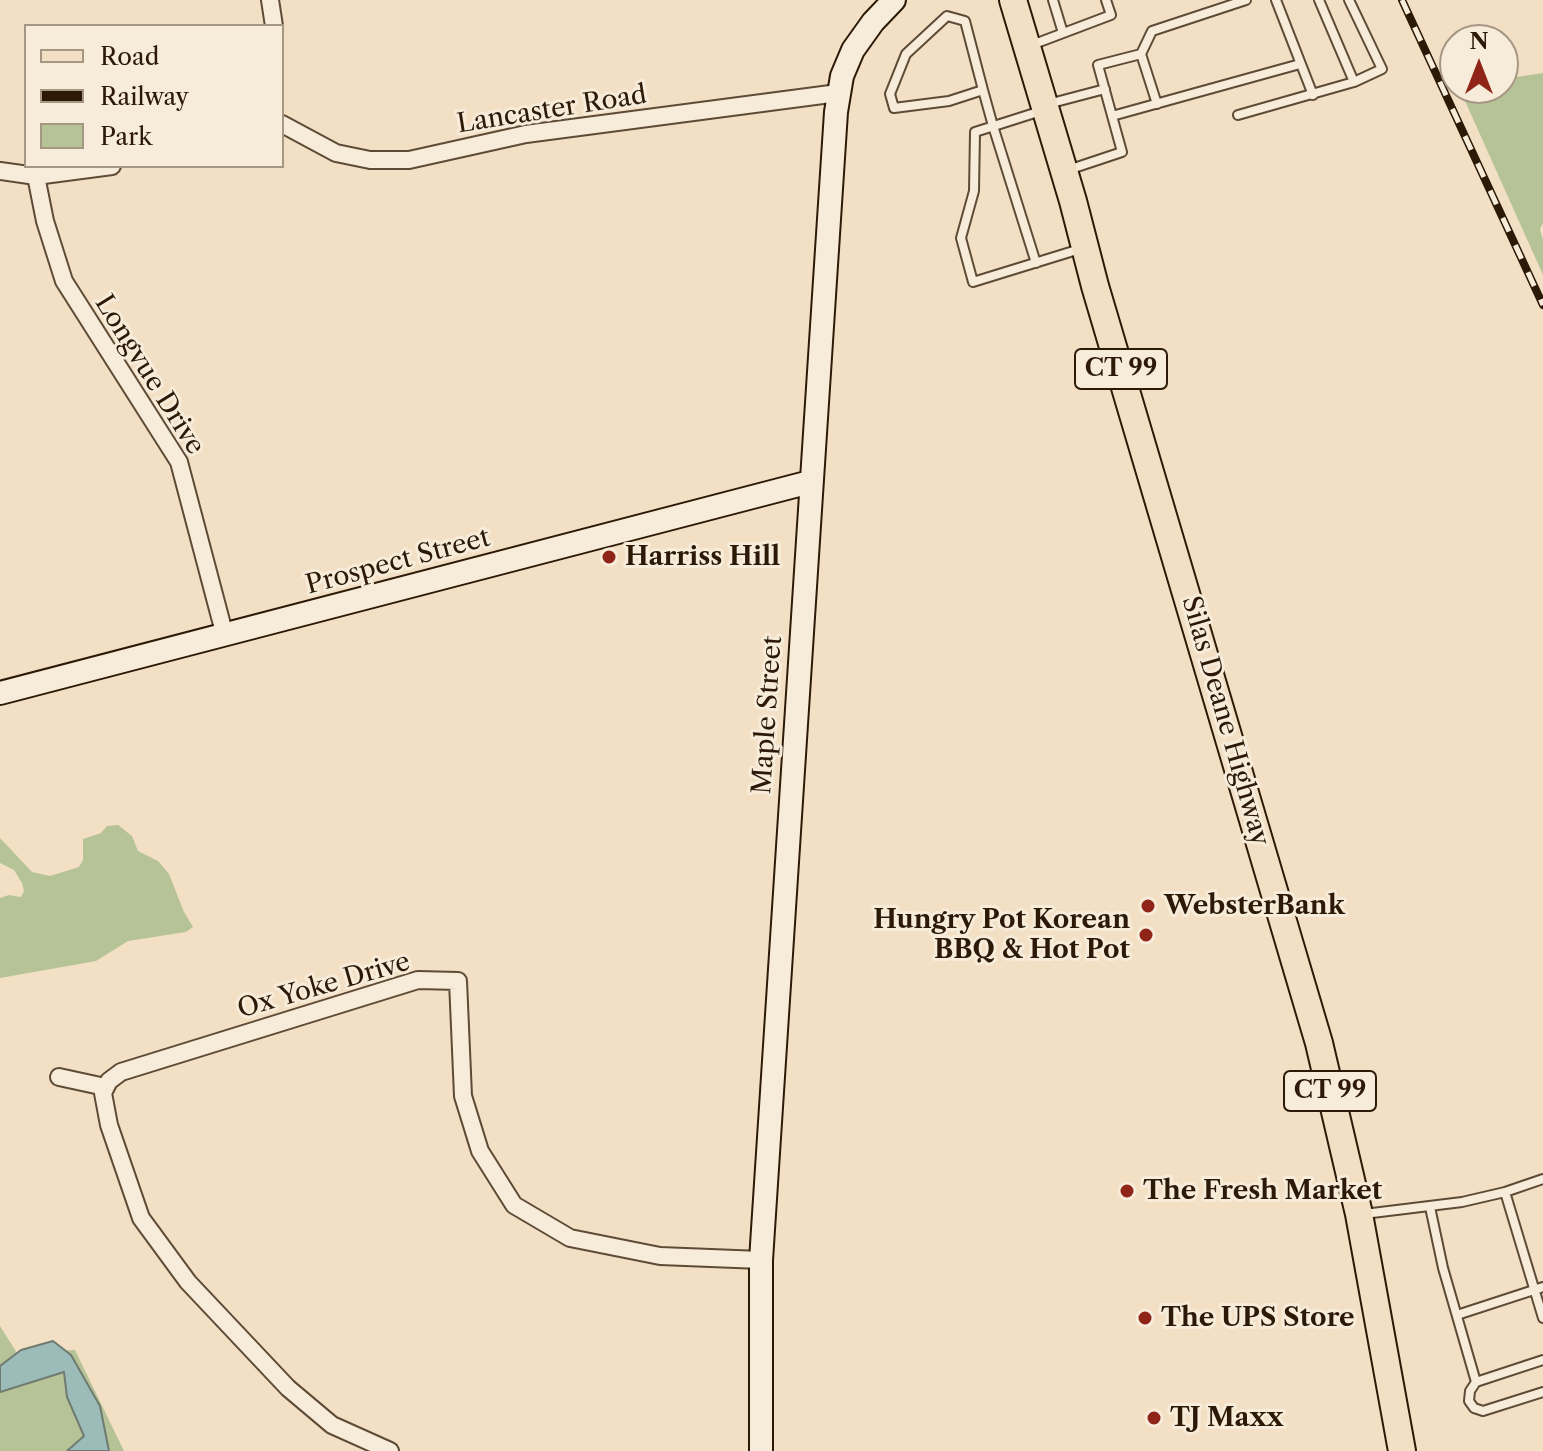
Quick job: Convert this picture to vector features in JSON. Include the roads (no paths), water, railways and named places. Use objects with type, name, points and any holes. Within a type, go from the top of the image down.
[{"type":"main road","name":"Maple Street","points":[[761,1451],[761,1260],[838,93],[853,50],[894,0]]},
{"type":"main road","name":"Silas Deane Highway","points":[[1018,2],[1027,47],[1085,247],[1299,967],[1359,1214],[1402,1451]]},
{"type":"main road","name":"Prospect Street","points":[[0,693],[810,482]]},
{"type":"street","points":[[270,0],[274,24]]},
{"type":"street","name":"Lancaster Road","points":[[284,125],[336,153],[370,160],[409,160],[539,132],[838,93]]},
{"type":"street","points":[[0,171],[36,176],[97,168]]},
{"type":"street","name":"Longvue Drive","points":[[36,176],[45,221],[64,281],[179,462],[225,636]]},
{"type":"street","name":"Ox Yoke Drive","points":[[105,1087],[121,1072],[418,980],[458,981],[463,1096],[480,1151],[514,1205],[570,1238],[660,1256],[761,1260]]},
{"type":"street","points":[[59,1077],[105,1087],[109,1125],[141,1218],[188,1282],[299,1397],[332,1425],[390,1451]]},
{"type":"lane","points":[[1053,0],[1063,33]]},
{"type":"lane","points":[[1027,47],[1111,15],[1106,0]]},
{"type":"lane","points":[[1157,104],[1141,54],[1152,31],[1246,0]]},
{"type":"lane","points":[[1276,0],[1313,95]]},
{"type":"lane","points":[[1319,0],[1354,82]]},
{"type":"lane","points":[[1238,115],[1354,82],[1382,69],[1349,0]]},
{"type":"lane","points":[[1083,12],[1087,24]]},
{"type":"lane","points":[[983,90],[949,101],[894,108],[890,94],[906,54],[947,16],[965,21],[993,126],[1036,263]]},
{"type":"lane","points":[[1064,171],[1122,152],[1098,65],[1141,54]]},
{"type":"lane","points":[[1112,116],[1300,64]]},
{"type":"lane","points":[[1085,247],[973,282],[961,238],[974,191],[975,132],[1105,89]]},
{"type":"lane","points":[[1359,1214],[1430,1207],[1505,1192],[1543,1179]]},
{"type":"lane","points":[[1505,1192],[1539,1288],[1543,1318]]},
{"type":"lane","points":[[1430,1207],[1443,1268],[1476,1382]]},
{"type":"lane","points":[[1457,1315],[1539,1288]]},
{"type":"lane","points":[[1543,1360],[1476,1382],[1470,1391],[1469,1401],[1474,1408],[1483,1411],[1543,1392]]},
{"type":"water","points":[[53,1341],[71,1355],[100,1406],[109,1451],[67,1451],[84,1436],[67,1397],[64,1372],[0,1392],[0,1366],[21,1350]]},
{"type":"railway","points":[[1402,0],[1543,305]]},
{"type":"place","name":"Harriss Hill","points":[[609,557]]},
{"type":"place","name":"WebsterBank","points":[[1148,906]]},
{"type":"place","name":"Hungry Pot Korean BBQ & Hot Pot","points":[[1146,935]]},
{"type":"place","name":"The Fresh Market","points":[[1127,1191]]},
{"type":"place","name":"The UPS Store","points":[[1145,1318]]},
{"type":"place","name":"TJ Maxx","points":[[1154,1418]]}]
